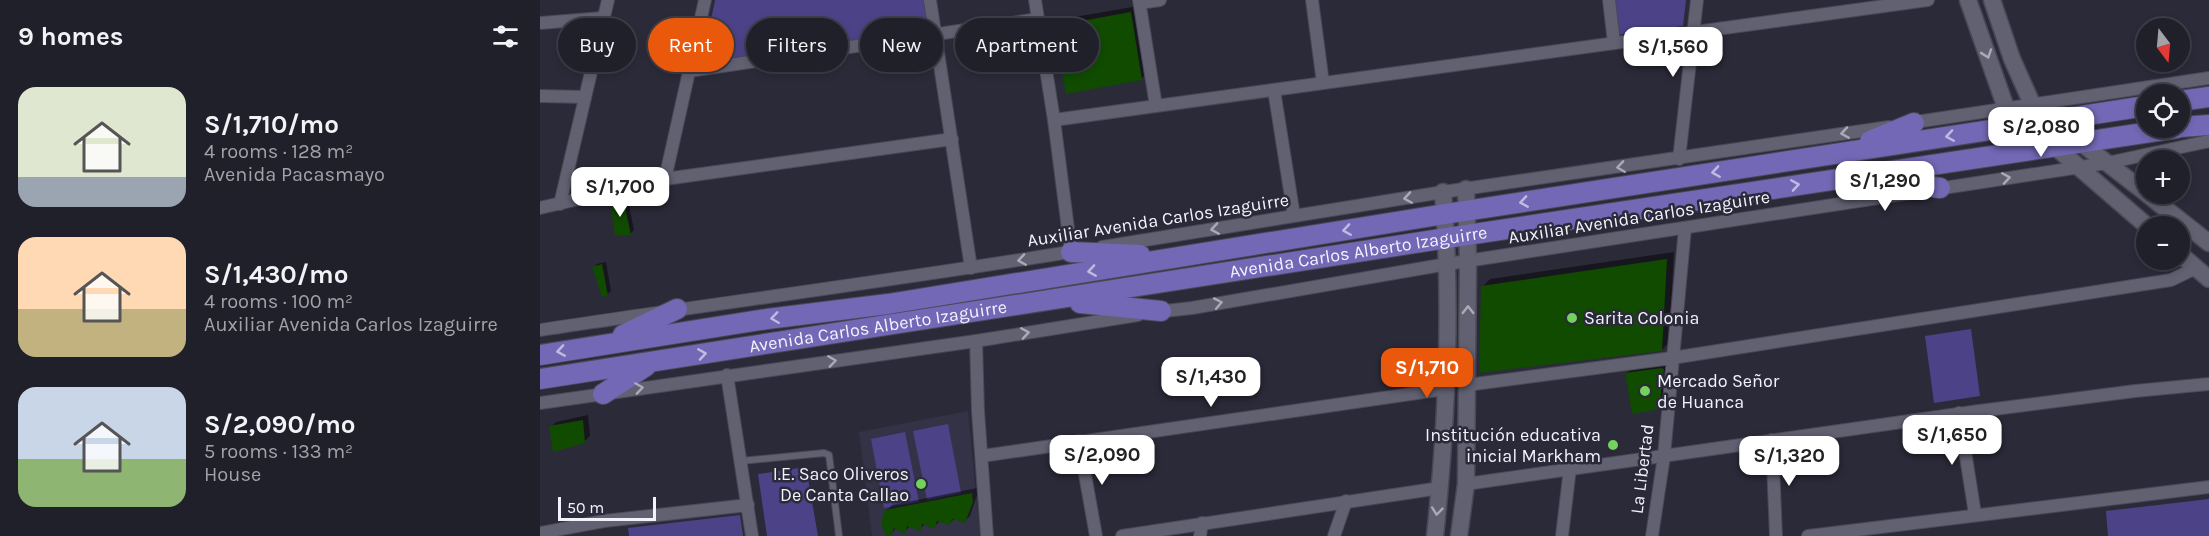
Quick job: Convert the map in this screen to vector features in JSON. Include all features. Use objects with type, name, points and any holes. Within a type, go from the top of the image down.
[{"type":"main road","points":[[1968,0],[2006,108],[2031,115]]},
{"type":"main road","points":[[1992,0],[2031,115],[2053,146],[2136,217]]},
{"type":"main road","points":[[2190,100],[2209,97]]},
{"type":"main road","name":"Avenida Carlos Alberto Izaguirre","points":[[540,355],[767,319],[888,304],[1840,153],[2031,115],[2053,121],[2136,108]]},
{"type":"main road","points":[[2053,121],[2136,185]]},
{"type":"main road","points":[[1840,153],[1914,123]]},
{"type":"main road","name":"Avenida Carlos Alberto Izaguirre","points":[[2190,126],[2209,125]]},
{"type":"main road","name":"Avenida Carlos Alberto Izaguirre","points":[[540,379],[2136,133]]},
{"type":"main road","points":[[1856,176],[1940,188]]},
{"type":"main road","points":[[1459,536],[1466,484],[1468,236],[1466,189]]},
{"type":"main road","points":[[1435,536],[1445,388],[1447,238],[1443,192]]},
{"type":"main road","points":[[2161,204],[2209,243]]},
{"type":"main road","points":[[1071,252],[1181,257]]},
{"type":"main road","points":[[2190,263],[2203,274]]},
{"type":"main road","points":[[1051,300],[1161,311]]},
{"type":"main road","points":[[888,304],[890,324]]},
{"type":"main road","points":[[602,345],[677,309]]},
{"type":"main road","points":[[603,394],[652,362]]},
{"type":"street","points":[[603,18],[608,0]]},
{"type":"street","points":[[701,18],[705,0]]},
{"type":"street","points":[[930,0],[933,18]]},
{"type":"street","points":[[1035,0],[1038,18]]},
{"type":"street","points":[[1156,106],[1139,1],[1160,0]]},
{"type":"street","points":[[1312,0],[1323,83]]},
{"type":"street","points":[[1609,0],[1614,43]]},
{"type":"street","points":[[1679,159],[1697,0]]},
{"type":"street","points":[[1054,120],[1693,33],[1856,5],[1928,0]]},
{"type":"street","points":[[540,23],[558,22]]},
{"type":"street","points":[[734,64],[860,45]]},
{"type":"street","points":[[560,204],[591,72]]},
{"type":"street","points":[[665,179],[689,72]]},
{"type":"street","points":[[941,72],[971,268]]},
{"type":"street","points":[[1046,72],[1071,252]]},
{"type":"street","points":[[2031,115],[2209,78]]},
{"type":"street","points":[[1274,90],[1294,216]]},
{"type":"street","points":[[540,96],[585,97]]},
{"type":"street","name":"Auxiliar Avenida Carlos Izaguirre","points":[[540,330],[971,268],[1443,192],[1679,159],[2006,108]]},
{"type":"street","points":[[540,208],[665,179],[952,139]]},
{"type":"street","name":"Auxiliar Avenida Carlos Izaguirre","points":[[540,403],[1192,308],[1447,264],[2107,163],[2209,141]]},
{"type":"street","name":"La Libertad","points":[[1652,536],[1664,456],[1685,228]]},
{"type":"street","points":[[1467,385],[1672,358],[2203,274]]},
{"type":"street","points":[[975,341],[987,536]]},
{"type":"street","points":[[728,375],[752,536]]},
{"type":"street","points":[[1466,484],[1959,413],[2134,390],[2209,384]]},
{"type":"street","points":[[982,456],[1301,411],[1445,388]]},
{"type":"street","points":[[1959,413],[1975,514]]},
{"type":"street","points":[[1772,440],[1776,536]]},
{"type":"street","points":[[1079,441],[1096,536]]},
{"type":"street","points":[[1562,536],[1570,468]]},
{"type":"street","points":[[1808,536],[2209,487]]},
{"type":"street","points":[[1122,536],[1440,488]]},
{"type":"street","points":[[1334,536],[1346,501]]},
{"type":"street","points":[[540,533],[603,521],[748,505]]},
{"type":"street","points":[[1200,536],[1202,523]]},
{"type":"lane","points":[[741,461],[824,453],[829,455],[839,536]]},
{"type":"shaded area","points":[[715,0],[924,0],[927,18],[860,18],[860,40],[848,41],[848,18],[746,18],[746,57],[734,59],[734,18],[711,18]]},
{"type":"shaded area","points":[[1611,0],[1686,0],[1683,26],[1616,35]]},
{"type":"shaded area","points":[[1971,329],[1980,396],[1934,403],[1925,336]]},
{"type":"shaded area","name":"I.E. Saco Oliveros De Canta Callao","points":[[968,411],[980,536],[872,536],[859,432]]},
{"type":"shaded area","points":[[948,424],[961,493],[927,500],[913,431]]},
{"type":"shaded area","points":[[905,432],[919,502],[884,508],[871,439]]},
{"type":"shaded area","points":[[806,467],[818,536],[767,536],[758,474]]},
{"type":"shaded area","points":[[2209,499],[2209,536],[2108,536],[2106,511]]},
{"type":"shaded area","points":[[740,515],[743,536],[629,536],[628,528]]},
{"type":"building","points":[[1131,12],[1142,80],[1066,94],[1062,72],[1099,72],[1098,18]]},
{"type":"building","points":[[623,198],[631,235],[615,236],[610,201]]},
{"type":"building","name":"Sarita Colonia","points":[[1667,259],[1662,351],[1479,373],[1481,286]]},
{"type":"building","points":[[602,264],[608,296],[602,297],[592,267]]},
{"type":"building","name":"Mercado Señor de Huanca","points":[[1664,369],[1659,409],[1632,414],[1625,373]]},
{"type":"building","points":[[583,420],[585,443],[553,452],[549,426]]},
{"type":"building","points":[[972,493],[973,502],[965,523],[952,519],[950,525],[937,521],[935,529],[922,524],[921,531],[907,526],[905,534],[894,528],[891,536],[886,536],[881,523],[885,510]]},
{"type":"place","name":"Sarita Colonia","points":[[1572,318]]},
{"type":"place","name":"Mercado Señor de Huanca","points":[[1645,391]]},
{"type":"place","name":"Institución educativa inicial Markham","points":[[1613,445]]},
{"type":"place","name":"I.E. Saco Oliveros De Canta Callao","points":[[921,484]]}]
